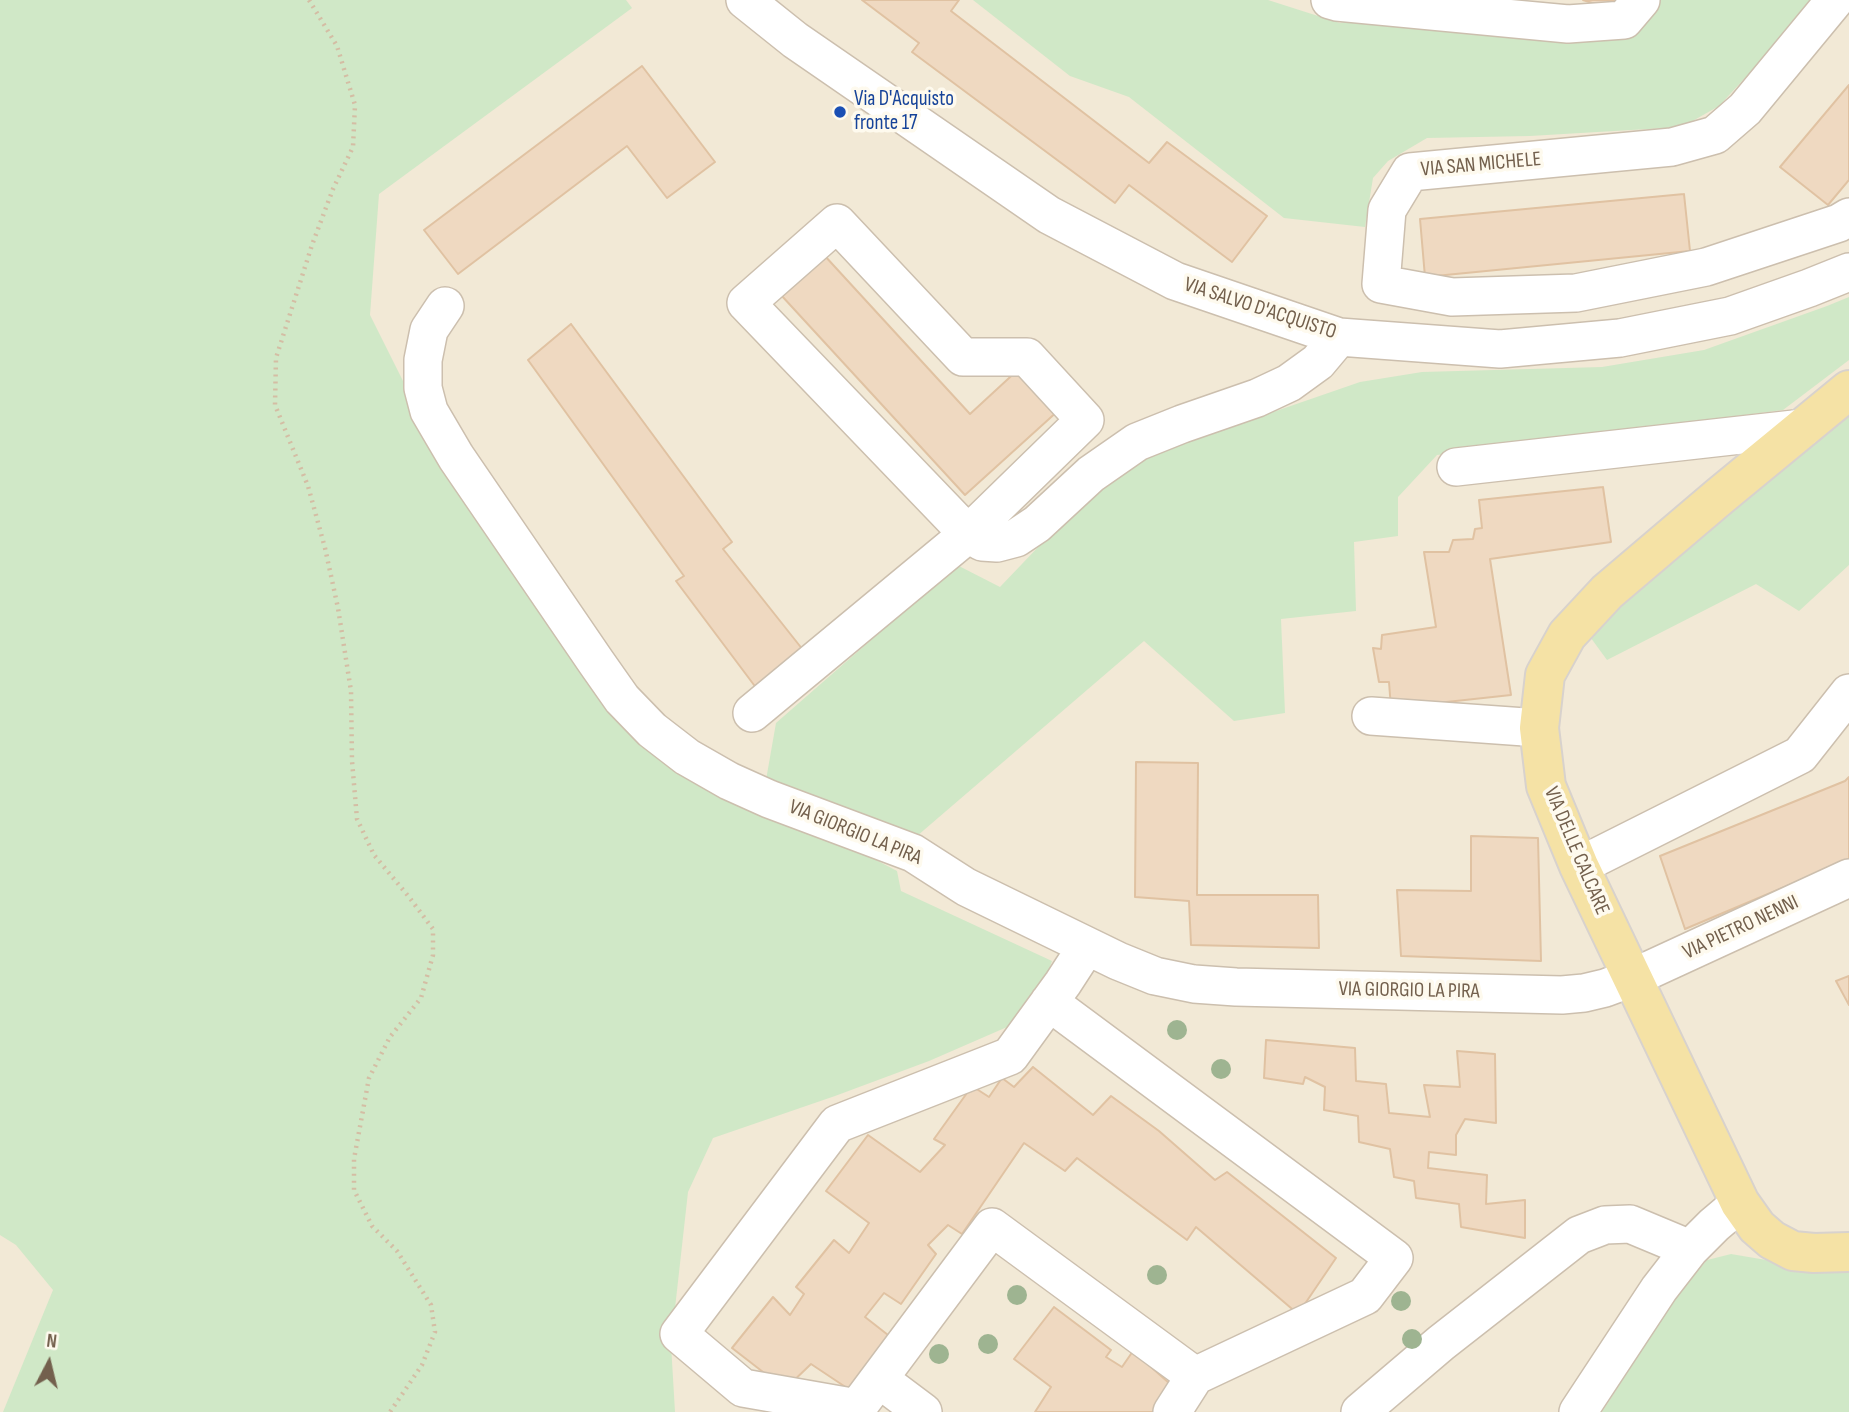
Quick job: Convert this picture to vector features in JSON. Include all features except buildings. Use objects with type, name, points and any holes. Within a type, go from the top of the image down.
[{"type":"main road","name":"VIA DELLE CALCARE","points":[[1849,390],[1606,592],[1567,635],[1545,675],[1539,728],[1546,786],[1579,866],[1740,1203],[1756,1227],[1772,1240],[1793,1251],[1849,1252]]},
{"type":"street","name":"VIA SALVO D'ACQUISTO","points":[[745,0],[795,40],[1049,215],[1175,281],[1339,337],[1500,349],[1620,338],[1730,316],[1849,272]]},
{"type":"street","points":[[1331,0],[1568,24],[1624,20],[1641,0]]},
{"type":"street","name":"VIA SAN MICHELE","points":[[1835,0],[1745,109],[1715,135],[1672,147],[1410,172],[1387,210],[1381,284],[1452,298],[1576,293],[1706,267],[1839,223],[1849,217]]},
{"type":"street","points":[[752,713],[968,534],[1085,420],[1027,356],[963,358],[837,223],[746,303],[968,534],[982,542],[997,543],[1016,538],[1037,524],[1091,474],[1137,442],[1257,398],[1289,383],[1318,362],[1339,337]]},
{"type":"street","name":"VIA GIORGIO LA PIRA","points":[[445,306],[429,330],[423,360],[423,388],[429,411],[456,457],[622,699],[652,730],[687,757],[729,781],[769,799],[913,853],[966,887],[1155,976],[1194,984],[1236,987],[1562,995],[1605,988],[1632,978]]},
{"type":"street","points":[[1457,467],[1802,428]]},
{"type":"street","points":[[1579,866],[1800,755],[1849,693]]},
{"type":"street","points":[[1371,716],[1539,728]]},
{"type":"street","name":"VIA PIETRO NENNI","points":[[1632,978],[1849,878]]},
{"type":"street","points":[[1087,946],[1010,1056],[837,1124],[679,1334],[743,1388],[858,1408],[992,1227],[1195,1376]]},
{"type":"street","points":[[1049,1002],[1394,1258],[1366,1296],[1195,1376],[1172,1412]]},
{"type":"street","points":[[1578,1412],[1659,1289],[1690,1249],[1714,1224],[1740,1203]]},
{"type":"street","points":[[1360,1412],[1441,1343],[1579,1235],[1605,1225],[1630,1224],[1690,1249]]},
{"type":"street","points":[[879,1379],[923,1412]]},
{"type":"path","points":[[309,0],[337,46],[355,104],[353,147],[333,189],[312,245],[276,358],[275,405],[308,486],[338,608],[351,691],[352,761],[357,818],[374,855],[433,929],[433,956],[421,998],[390,1037],[369,1078],[354,1159],[354,1190],[372,1226],[397,1251],[431,1305],[435,1332],[422,1365],[390,1412]]},
{"type":"shaded area","points":[[0,0],[1849,0],[1849,1412],[0,1412]]},
{"type":"green space","points":[[0,0],[626,0],[632,8],[379,194],[370,315],[414,403],[592,677],[859,851],[897,871],[901,891],[1052,961],[1043,985],[1014,1024],[929,1061],[713,1138],[688,1192],[671,1344],[675,1412],[3,1412],[53,1290],[16,1245],[0,1235]]},
{"type":"green space","points":[[973,0],[1268,0],[1340,23],[1370,14],[1575,39],[1651,0],[1813,0],[1791,28],[1719,106],[1682,127],[1530,136],[1427,138],[1388,161],[1373,178],[1365,227],[1284,218],[1129,97],[1070,76]]},
{"type":"green space","points":[[1849,297],[1849,360],[1783,410],[1437,455],[1398,497],[1398,536],[1354,542],[1356,611],[1281,619],[1285,713],[1234,721],[1144,641],[917,836],[766,780],[776,723],[957,565],[1000,587],[1064,520],[1146,456],[1360,382],[1422,372],[1602,367],[1704,350]]},
{"type":"green space","points":[[1849,416],[1849,565],[1799,611],[1756,584],[1607,660],[1588,634],[1629,593]]},
{"type":"green space","points":[[1731,1254],[1849,1270],[1849,1412],[1602,1412],[1678,1294],[1707,1260]]},
{"type":"place","name":"Via D'Acquisto fronte 17","points":[[840,112]]}]
